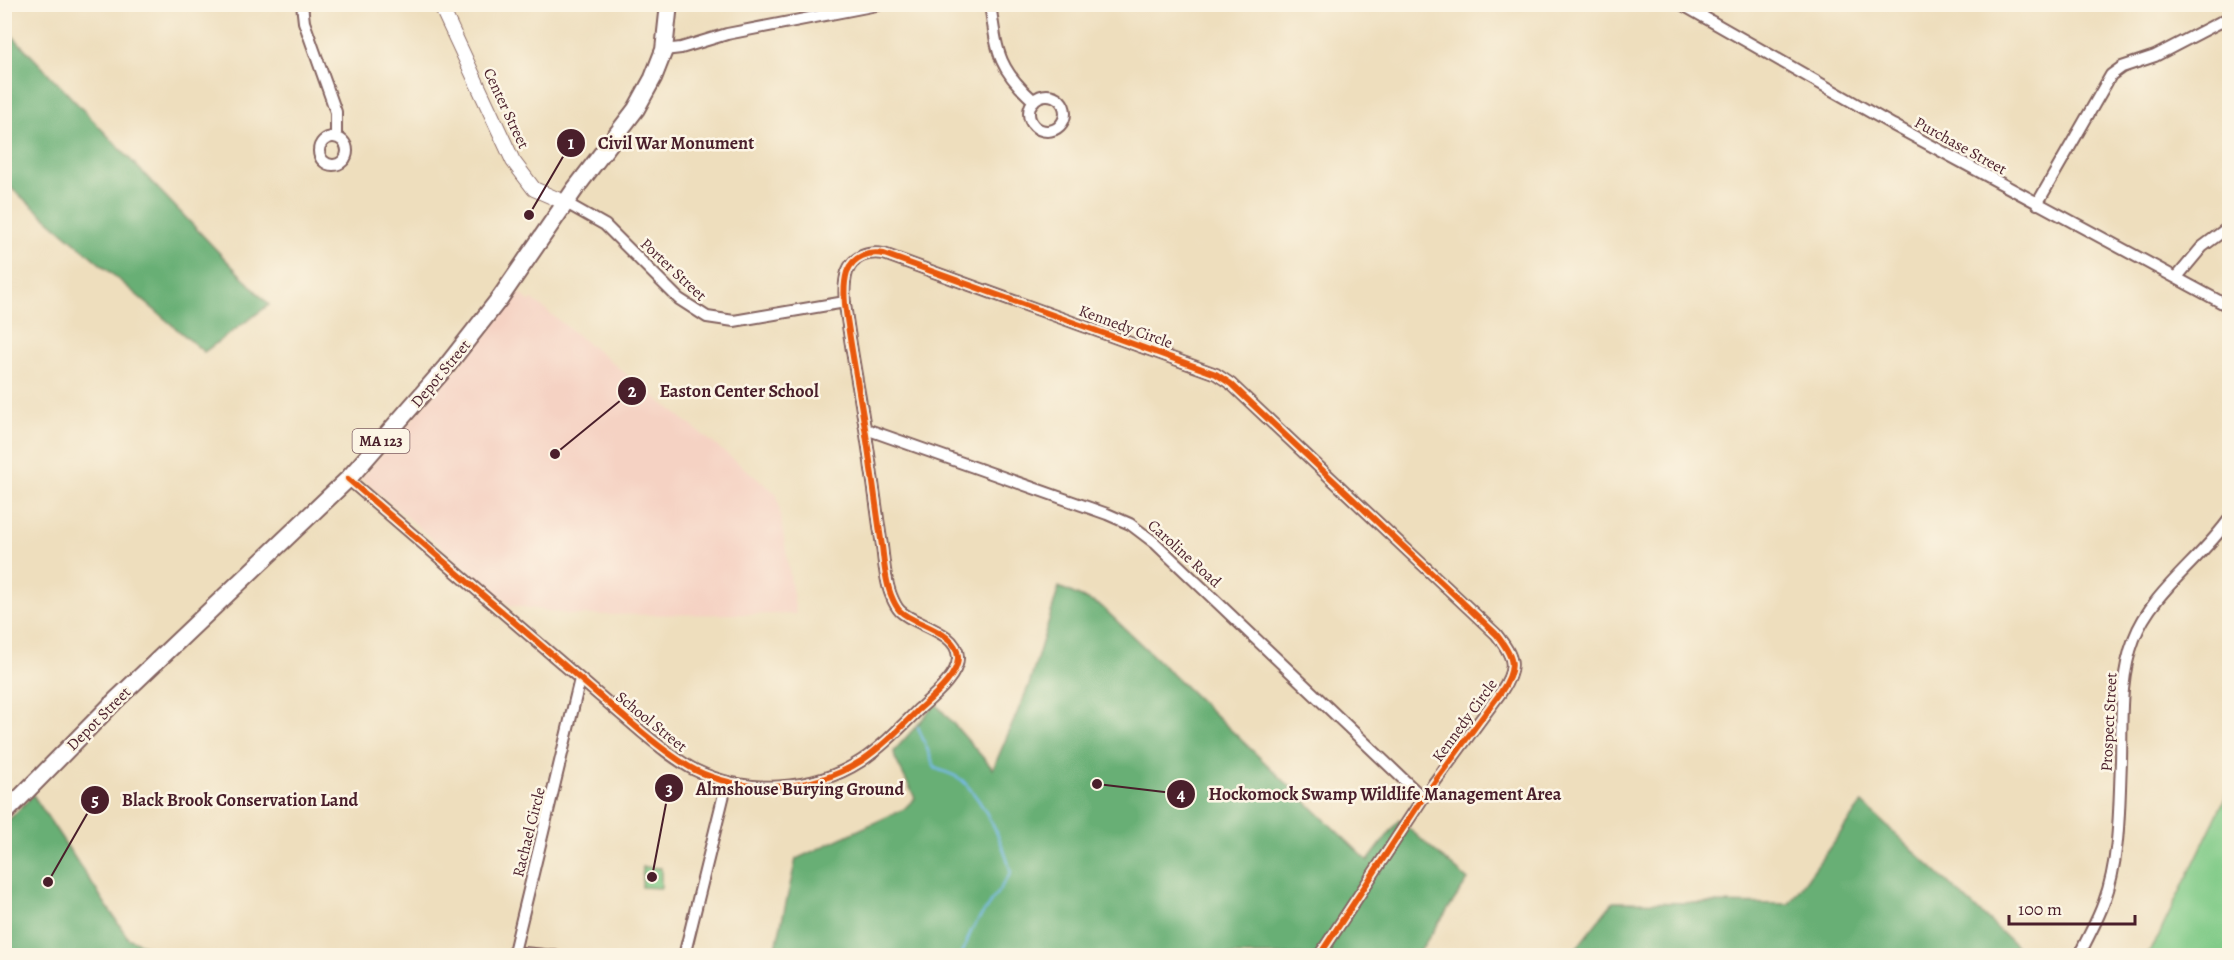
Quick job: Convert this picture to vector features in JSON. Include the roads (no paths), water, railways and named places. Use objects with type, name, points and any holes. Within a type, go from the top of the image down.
[{"type":"highway","name":"Depot Street","points":[[4,814],[116,700],[348,479],[446,367],[500,298],[538,240],[636,109],[653,78],[664,50],[669,4]]},
{"type":"main road","name":"Center Street","points":[[440,4],[519,170],[538,192],[566,203]]},
{"type":"street","points":[[302,4],[305,26],[336,112],[336,137]]},
{"type":"street","points":[[664,50],[681,48],[727,34],[882,4]]},
{"type":"street","points":[[990,4],[996,49],[1003,66],[1014,82],[1034,101]]},
{"type":"street","name":"Purchase Street","points":[[1681,4],[1893,125],[2229,307]]},
{"type":"street","points":[[2037,204],[2111,75],[2122,67],[2155,56],[2229,17]]},
{"type":"street","name":"Porter Street","points":[[566,203],[605,225],[679,299],[707,317],[734,321],[845,302]]},
{"type":"street","points":[[2177,277],[2202,247],[2229,226]]},
{"type":"street","name":"Kennedy Circle","points":[[957,651],[939,631],[900,610],[891,595],[885,572],[866,429],[845,302],[845,282],[852,263],[864,255],[884,254],[1202,368],[1223,378],[1496,634],[1510,655],[1513,671],[1510,678],[1423,798],[1318,956]]},
{"type":"street","name":"Caroline Road","points":[[866,429],[1107,514],[1137,528],[1423,798]]},
{"type":"street","name":"School Street","points":[[348,479],[676,759],[702,773],[727,782],[763,786],[796,784],[829,777],[853,766],[891,737],[947,681],[958,660],[957,651]]},
{"type":"street","name":"Prospect Street","points":[[2079,956],[2105,900],[2114,858],[2123,685],[2131,645],[2142,621],[2155,603],[2207,547],[2229,518]]},
{"type":"street","name":"Rachael Circle","points":[[555,956],[514,952],[580,679]]},
{"type":"street","points":[[684,956],[727,782]]},
{"type":"waterway","points":[[918,727],[935,768],[961,780],[979,801],[999,837],[1011,873],[972,929],[961,956]]},
{"type":"place","name":"Civil War Monument","points":[[529,215]]},
{"type":"place","name":"Easton Center School","points":[[555,454]]},
{"type":"place","name":"Hockomock Swamp Wildlife Management Area","points":[[1097,784]]},
{"type":"place","name":"Almshouse Burying Ground","points":[[652,877]]},
{"type":"place","name":"Black Brook Conservation Land","points":[[48,882]]}]
